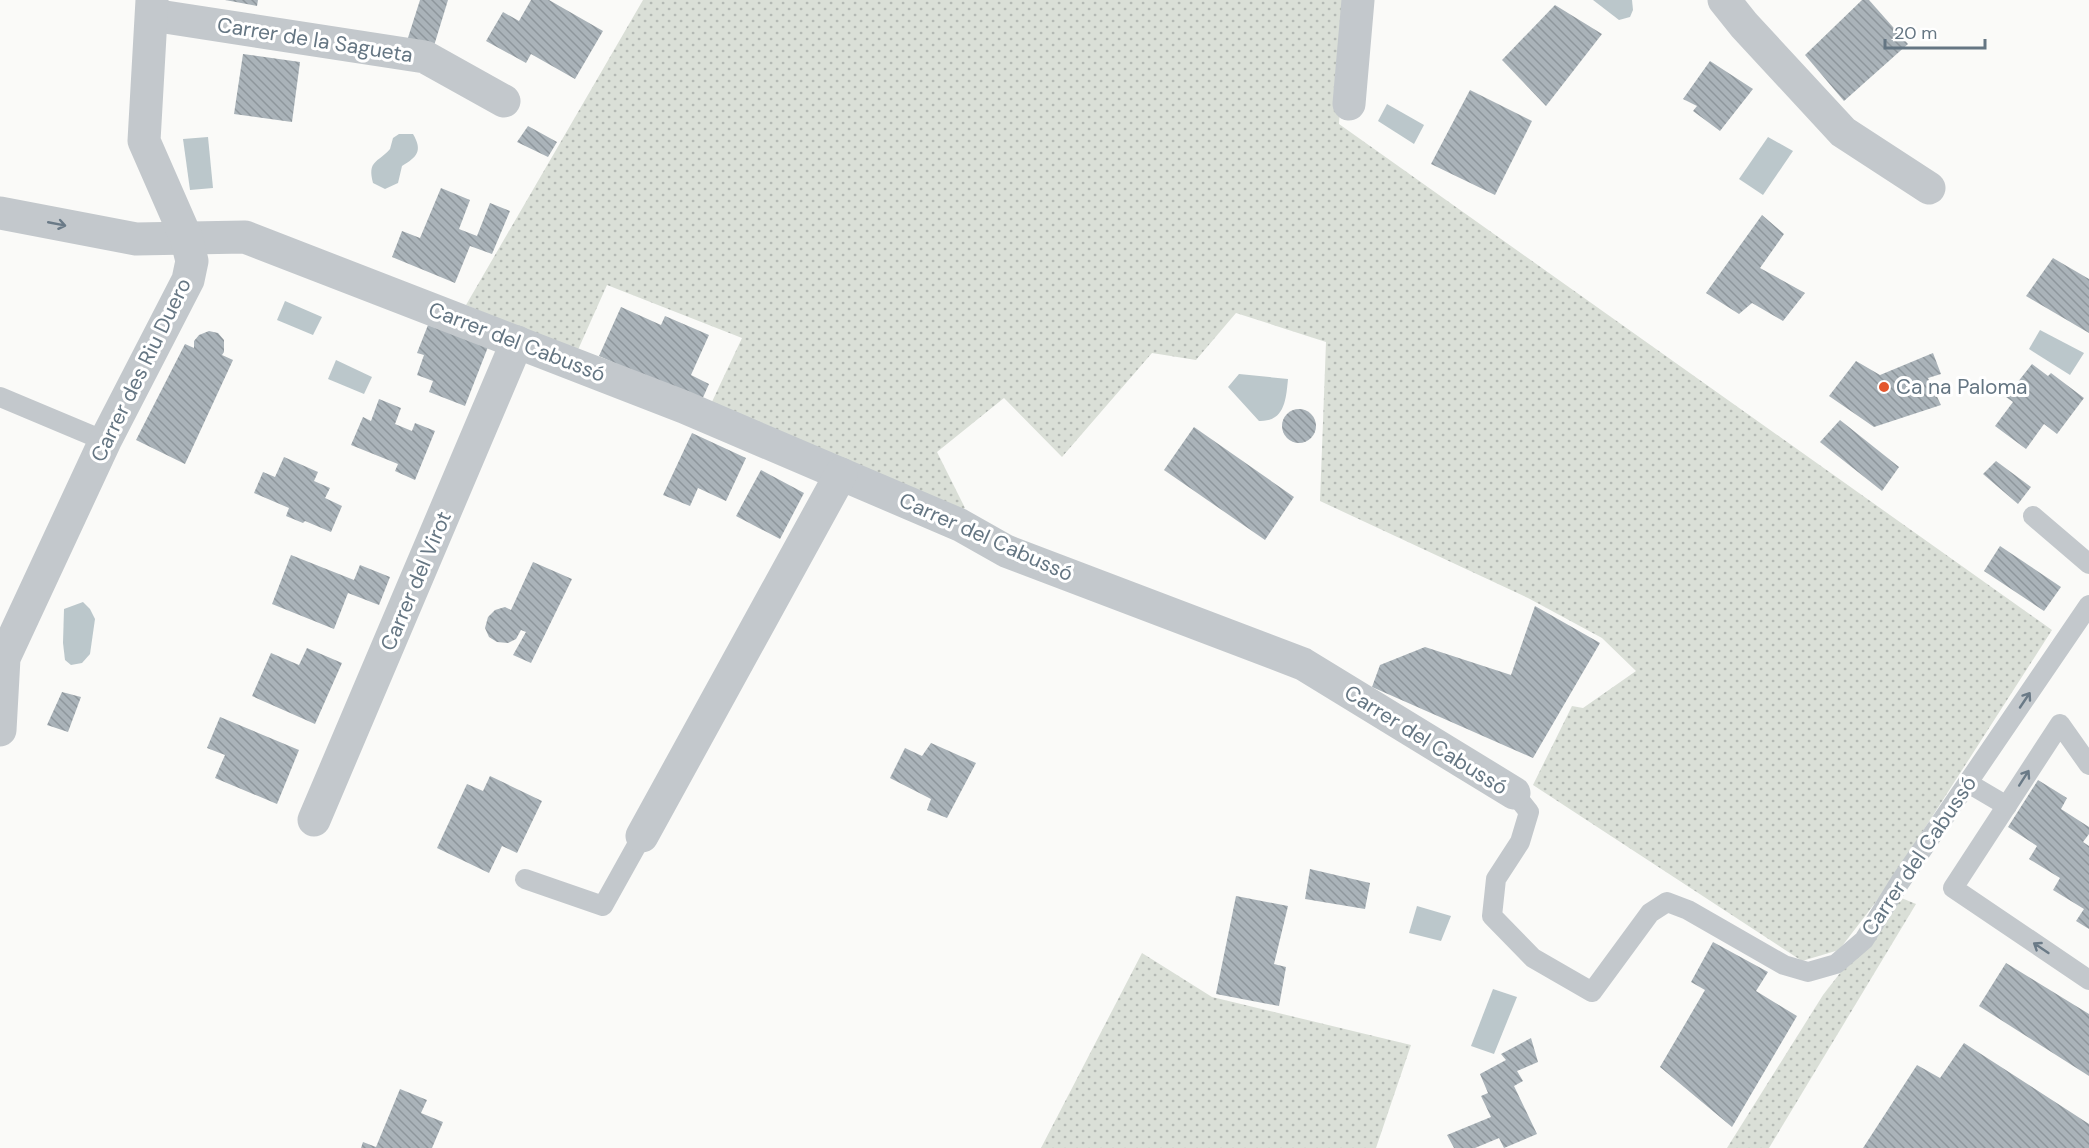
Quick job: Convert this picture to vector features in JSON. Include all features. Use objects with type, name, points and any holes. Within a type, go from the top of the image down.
[{"type":"street","points":[[1349,104],[1358,0]]},
{"type":"street","points":[[1724,0],[1744,25],[1844,132],[1929,188]]},
{"type":"street","name":"Carrer de la Sagueta","points":[[152,7],[425,57],[504,101]]},
{"type":"street","name":"Carrer des Riu Duero","points":[[0,730],[4,658],[105,441],[188,280],[192,261],[186,237],[144,141],[152,7]]},
{"type":"street","name":"Carrer del Cabussó","points":[[0,213],[136,239],[245,237],[684,407],[960,525],[1006,550],[1303,664],[1514,793]]},
{"type":"street","name":"Carrer del Virot","points":[[314,820],[517,342]]},
{"type":"street","points":[[642,836],[841,474]]},
{"type":"lane","points":[[0,397],[105,441]]},
{"type":"lane","points":[[2033,516],[2089,564]]},
{"type":"lane","name":"Carrer del Cabussó","points":[[1514,793],[1529,812],[1521,843],[1496,879],[1492,916],[1533,958],[1592,992],[1650,913],[1667,902],[1688,910],[1784,965],[1808,972],[1836,964],[1864,940],[1900,882],[2089,606]]},
{"type":"lane","points":[[2089,765],[2060,724],[1953,888],[2089,980]]},
{"type":"lane","points":[[1968,783],[2007,806]]},
{"type":"lane","points":[[525,879],[603,906],[642,836]]},
{"type":"shaded area","points":[[643,0],[1347,0],[1339,124],[2052,630],[1885,890],[1839,950],[1802,961],[1533,785],[1572,706],[1583,708],[1636,671],[1602,638],[1528,598],[1320,501],[1326,342],[1236,313],[1196,360],[1152,353],[1062,457],[1004,398],[937,452],[965,508],[956,513],[710,406],[742,338],[607,285],[577,352],[466,305]]},
{"type":"shaded area","points":[[1593,0],[1632,0],[1633,10],[1630,17],[1619,20]]},
{"type":"shaded area","points":[[1387,104],[1424,125],[1414,144],[1378,121]]},
{"type":"shaded area","points":[[399,134],[413,134],[418,145],[417,153],[402,166],[398,183],[385,189],[373,183],[371,170],[390,149],[393,138]]},
{"type":"shaded area","points":[[208,137],[213,188],[190,190],[183,139]]},
{"type":"shaded area","points":[[1768,137],[1793,151],[1763,195],[1739,179]]},
{"type":"shaded area","points":[[285,301],[322,317],[313,335],[277,320]]},
{"type":"shaded area","points":[[2040,330],[2084,353],[2070,375],[2029,349]]},
{"type":"shaded area","points":[[336,360],[372,377],[364,394],[328,379]]},
{"type":"shaded area","points":[[1239,374],[1288,379],[1285,401],[1274,418],[1259,421],[1228,387]]},
{"type":"shaded area","points":[[83,602],[95,619],[90,654],[82,663],[71,665],[65,660],[64,609]]},
{"type":"shaded area","points":[[1899,897],[1916,904],[1769,1148],[1727,1148],[1823,995]]},
{"type":"shaded area","points":[[1417,906],[1451,916],[1441,941],[1409,933]]},
{"type":"shaded area","points":[[1142,953],[1212,997],[1411,1045],[1376,1148],[1041,1148]]},
{"type":"shaded area","points":[[1493,989],[1517,997],[1494,1054],[1471,1046]]},
{"type":"building","points":[[225,0],[258,0],[257,6]]},
{"type":"building","points":[[420,0],[448,0],[433,49],[406,44]]},
{"type":"building","points":[[531,0],[549,0],[603,31],[575,79],[531,54],[526,63],[486,41],[503,12],[519,21]]},
{"type":"building","points":[[1862,0],[1869,0],[1908,44],[1844,101],[1805,55]]},
{"type":"building","points":[[1555,5],[1602,34],[1546,106],[1502,60]]},
{"type":"building","points":[[243,54],[300,62],[292,122],[234,114]]},
{"type":"building","points":[[1710,61],[1753,89],[1720,131],[1693,111],[1697,106],[1683,99]]},
{"type":"building","points":[[1470,90],[1532,121],[1495,195],[1431,164]]},
{"type":"building","points":[[528,126],[557,142],[548,157],[517,142]]},
{"type":"building","points":[[441,188],[470,200],[459,229],[477,236],[490,203],[510,211],[492,254],[470,246],[455,283],[392,257],[402,231],[420,238]]},
{"type":"building","points":[[1762,215],[1784,234],[1760,268],[1805,293],[1783,321],[1752,303],[1739,314],[1706,293]]},
{"type":"building","points":[[2053,258],[2089,279],[2089,333],[2026,296]]},
{"type":"building","points":[[621,307],[661,325],[665,316],[709,335],[691,375],[709,384],[701,402],[599,356]]},
{"type":"building","points":[[428,325],[488,347],[465,406],[429,392],[433,381],[417,375],[424,355],[417,353]]},
{"type":"building","points":[[209,331],[218,333],[224,340],[222,355],[233,360],[185,464],[136,440],[185,344],[194,348],[194,341],[199,335]]},
{"type":"building","name":"Ca na Paloma","points":[[1933,353],[1941,374],[1928,378],[1941,405],[1874,427],[1829,396],[1856,361],[1880,375]]},
{"type":"building","points":[[2032,364],[2048,376],[2051,373],[2084,398],[2057,434],[2044,424],[2026,449],[1995,426],[2013,402],[2006,397]]},
{"type":"building","points":[[379,399],[401,408],[395,424],[412,431],[415,423],[435,431],[415,480],[395,471],[398,464],[351,445],[363,417],[371,421]]},
{"type":"building","points":[[1299,409],[1311,414],[1316,426],[1311,438],[1299,443],[1287,438],[1282,426],[1287,414]]},
{"type":"building","points":[[1840,420],[1899,467],[1882,491],[1820,442]]},
{"type":"building","points":[[1194,427],[1294,497],[1265,540],[1164,470]]},
{"type":"building","points":[[692,433],[746,458],[726,501],[698,488],[690,506],[663,495]]},
{"type":"building","points":[[284,457],[318,472],[314,481],[330,488],[325,498],[342,506],[331,532],[286,516],[289,508],[254,493],[263,472],[275,477]]},
{"type":"building","points":[[1996,461],[2031,487],[2018,504],[1983,474]]},
{"type":"building","points":[[761,470],[804,493],[780,539],[736,516]]},
{"type":"building","points":[[2000,546],[2061,587],[2044,611],[1984,571]]},
{"type":"building","points":[[291,555],[354,580],[360,565],[390,577],[379,605],[348,593],[334,629],[272,604]]},
{"type":"building","points":[[533,562],[572,579],[531,663],[513,655],[526,632],[521,630],[516,639],[508,643],[497,642],[489,637],[485,628],[488,617],[495,610],[505,607],[511,610]]},
{"type":"building","points":[[1535,606],[1600,643],[1533,758],[1372,687],[1380,665],[1425,647],[1511,675]]},
{"type":"building","points":[[307,648],[342,663],[315,724],[252,696],[271,653],[299,665]]},
{"type":"building","points":[[62,692],[81,697],[68,732],[47,725]]},
{"type":"building","points":[[220,717],[299,750],[277,804],[215,778],[225,755],[207,748]]},
{"type":"building","points":[[931,743],[976,763],[947,818],[927,810],[931,799],[890,778],[905,748],[922,756]]},
{"type":"building","points":[[490,776],[542,801],[517,853],[502,846],[489,873],[437,848],[467,784],[483,791]]},
{"type":"building","points":[[2038,780],[2067,798],[2061,809],[2089,827],[2089,834],[2083,842],[2089,846],[2089,929],[2076,921],[2084,909],[2053,890],[2060,878],[2029,859],[2037,846],[2008,827]]},
{"type":"building","points":[[1310,869],[1370,883],[1365,909],[1305,899]]},
{"type":"building","points":[[1236,896],[1288,906],[1274,964],[1286,967],[1279,1006],[1216,994]]},
{"type":"building","points":[[1713,942],[1768,972],[1756,991],[1797,1016],[1732,1127],[1660,1067],[1705,990],[1691,982]]},
{"type":"building","points":[[2006,963],[2089,1014],[2089,1076],[1979,1006]]},
{"type":"building","points":[[1531,1038],[1538,1062],[1517,1071],[1523,1081],[1514,1086],[1537,1134],[1504,1148],[1499,1138],[1475,1148],[1454,1148],[1447,1135],[1491,1117],[1481,1096],[1488,1093],[1480,1074],[1506,1060],[1501,1054]]},
{"type":"building","points":[[1964,1043],[2089,1124],[2089,1148],[1863,1148],[1917,1065],[1940,1078]]},
{"type":"building","points":[[400,1089],[427,1100],[421,1113],[443,1122],[432,1148],[361,1148],[363,1142],[376,1147]]},
{"type":"place","name":"Ca na Paloma","points":[[1884,387]]}]
